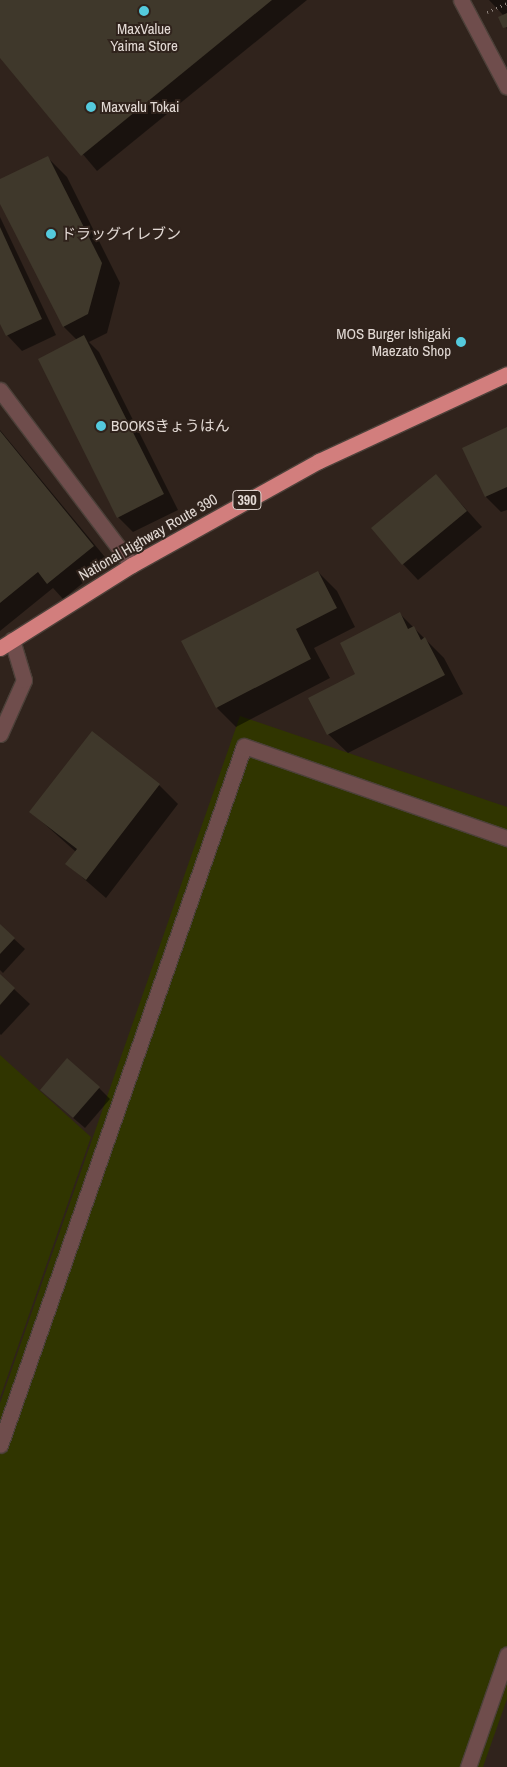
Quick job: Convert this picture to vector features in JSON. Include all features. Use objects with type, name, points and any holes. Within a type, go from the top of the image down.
[{"type":"highway","name":"National Highway Route 390","points":[[6,644],[132,564],[318,461],[507,374]]},
{"type":"street","points":[[461,0],[507,87]]},
{"type":"street","points":[[0,390],[132,564]]},
{"type":"street","points":[[0,734],[24,680],[6,644]]},
{"type":"street","points":[[0,1445],[244,746],[507,838]]},
{"type":"street","points":[[468,1767],[507,1655]]},
{"type":"green space","points":[[240,716],[507,807],[507,1699],[483,1767],[0,1767],[0,1403]]},
{"type":"green space","points":[[0,1055],[91,1137],[0,1398]]},
{"type":"building","name":"Maxvalu Tokai","points":[[0,0],[272,0],[81,156],[0,58]]},
{"type":"building","points":[[507,13],[507,27],[503,28],[498,17]]},
{"type":"building","name":"ドラッグイレブン","points":[[48,156],[102,263],[88,314],[63,327],[0,204],[0,179]]},
{"type":"building","points":[[0,227],[42,319],[6,336],[0,324]]},
{"type":"building","name":"BOOKSきょうはん","points":[[84,335],[164,494],[117,518],[38,359]]},
{"type":"building","points":[[507,427],[507,487],[485,497],[462,448]]},
{"type":"building","points":[[0,431],[94,546],[47,584],[38,572],[0,603]]},
{"type":"building","points":[[436,474],[467,511],[402,565],[371,528]]},
{"type":"building","points":[[318,571],[337,608],[296,629],[311,659],[216,708],[181,641]]},
{"type":"building","points":[[400,612],[408,629],[414,626],[421,640],[425,637],[445,675],[327,735],[308,698],[355,674],[340,643]]},
{"type":"building","points":[[92,731],[160,784],[86,880],[65,864],[77,849],[29,812]]},
{"type":"building","points":[[0,924],[15,938],[0,954]]},
{"type":"building","points":[[0,974],[15,988],[0,1005]]},
{"type":"building","points":[[67,1058],[100,1087],[73,1118],[40,1090]]},
{"type":"place","name":"MaxValue Yaima Store","points":[[144,11]]},
{"type":"place","name":"Maxvalu Tokai","points":[[91,107]]},
{"type":"place","name":"ドラッグイレブン","points":[[51,234]]},
{"type":"place","name":"MOS Burger Ishigaki Maezato Shop","points":[[461,342]]},
{"type":"place","name":"BOOKSきょうはん","points":[[101,426]]}]
